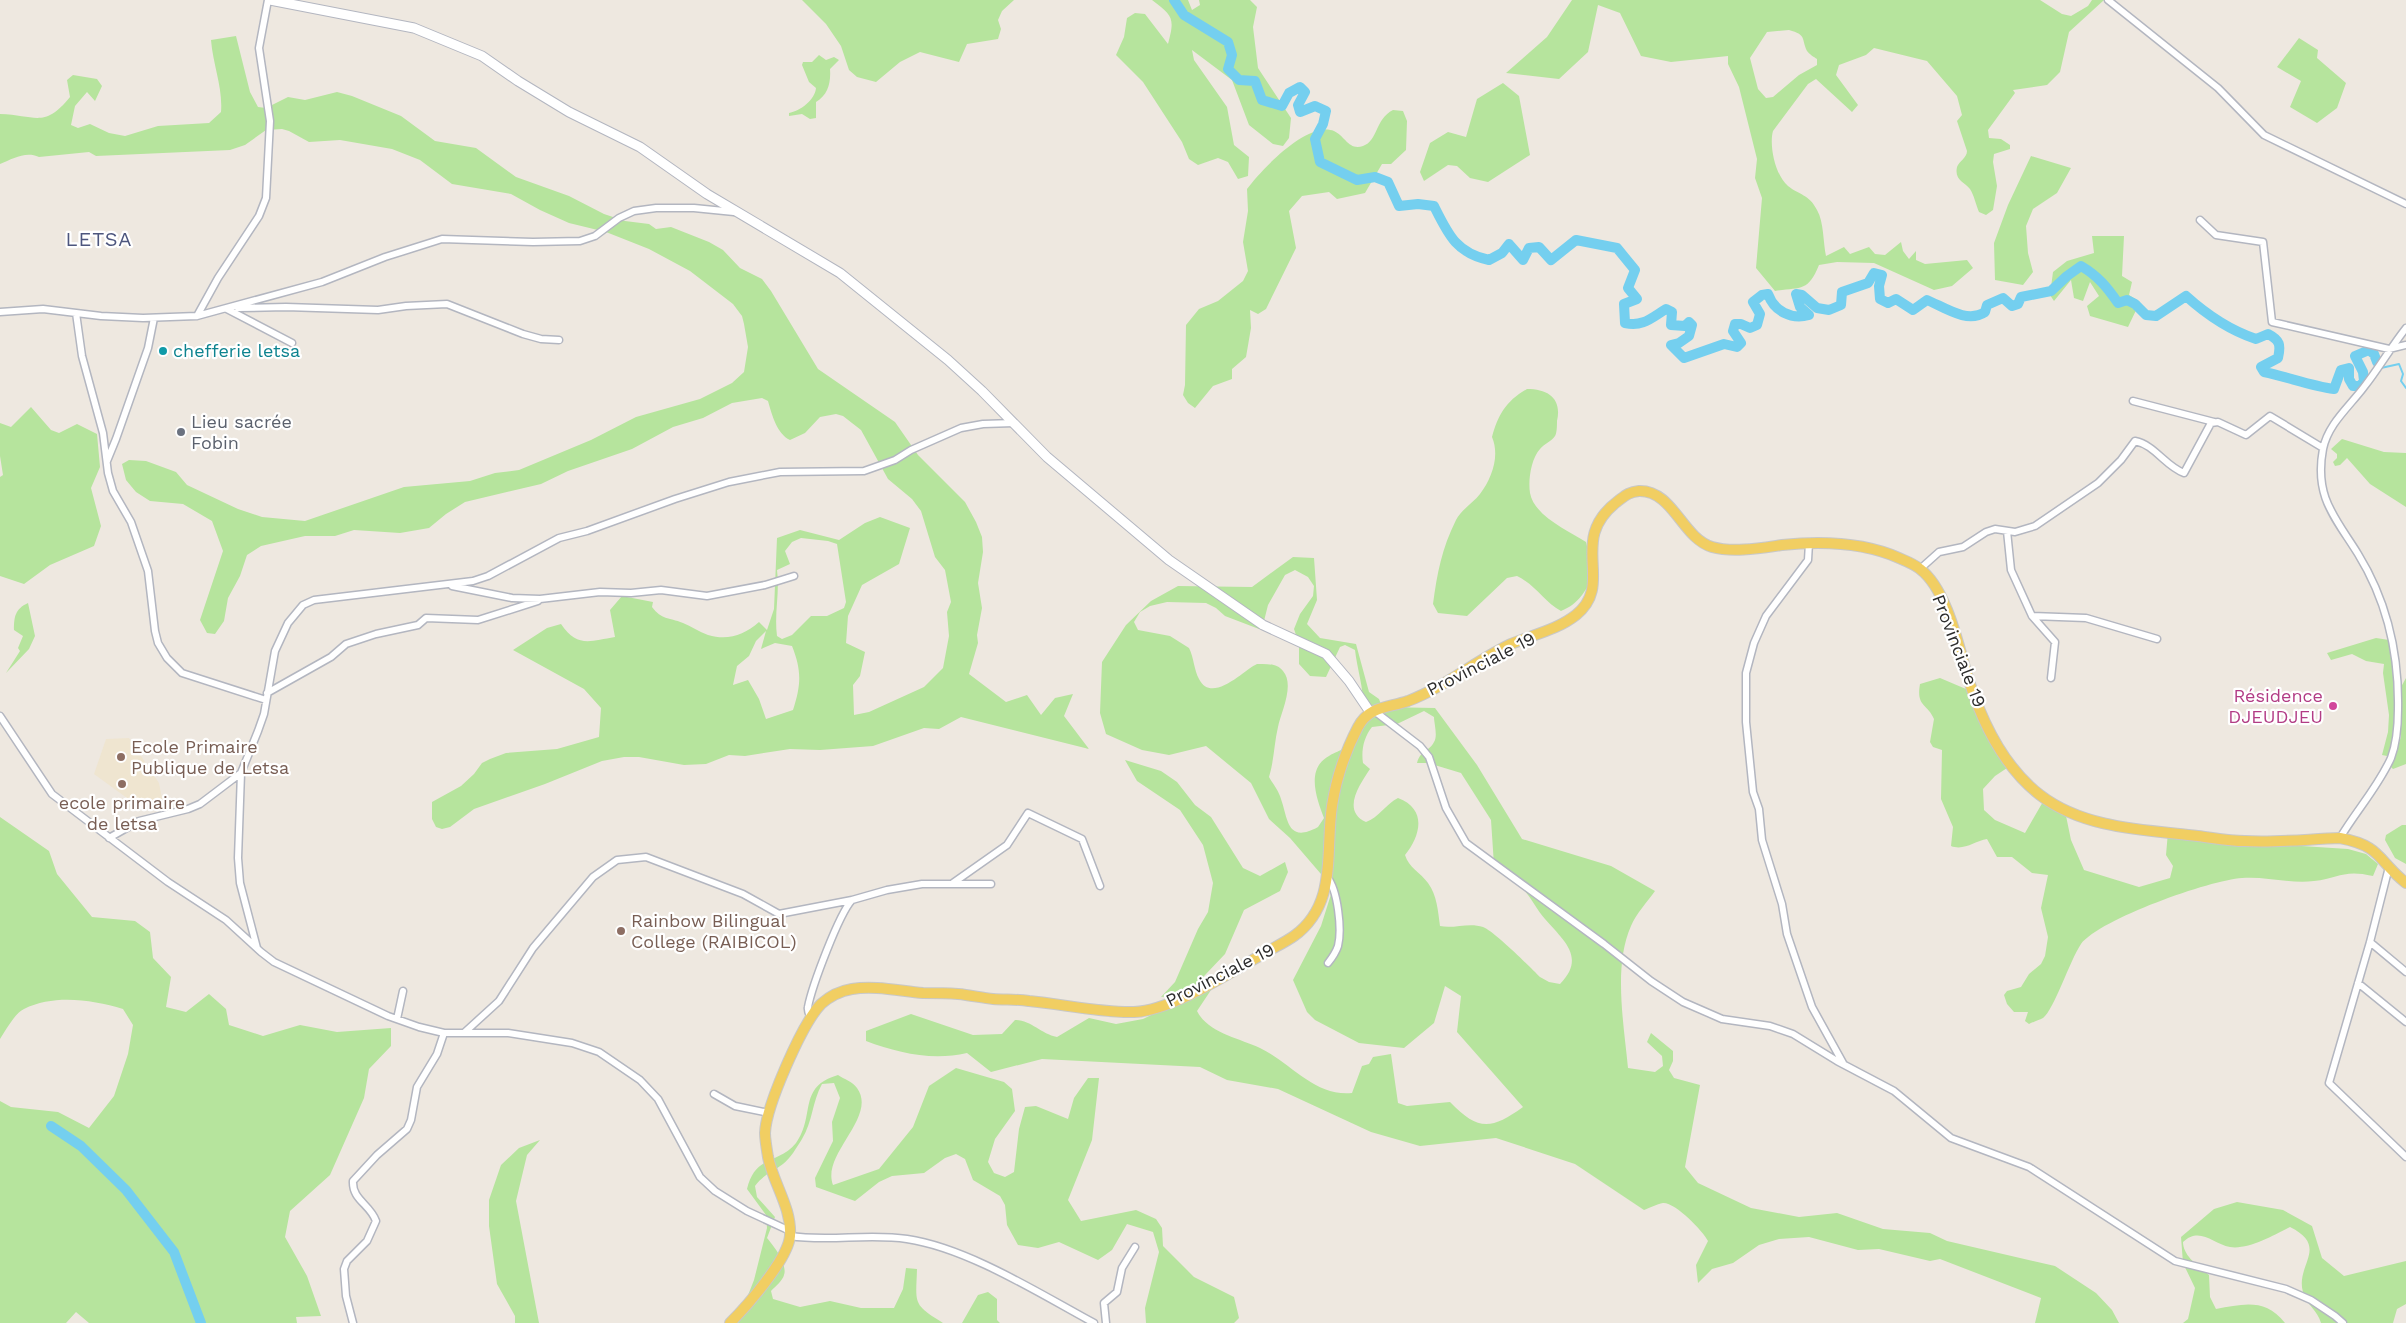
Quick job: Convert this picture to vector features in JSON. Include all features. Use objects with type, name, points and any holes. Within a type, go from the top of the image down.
[{"type":"main road","name":"Provinciale 19","points":[[790,1234],[784,1203],[770,1165],[765,1133],[769,1114],[796,1045],[819,1006],[831,996],[845,990],[861,988],[956,994],[990,999],[1025,1000],[1130,1012],[1149,1009],[1171,1002],[1215,981],[1293,937],[1310,920],[1321,902],[1328,877],[1331,812],[1334,795],[1345,758],[1358,728],[1372,711],[1419,696],[1457,677],[1510,645],[1574,617],[1587,603],[1593,590],[1592,540],[1594,530],[1610,508],[1630,493],[1647,492],[1662,499],[1695,537],[1709,546],[1758,548],[1810,543],[1858,546],[1897,557],[1920,569],[1937,590],[1953,628],[1970,684],[2003,754],[2022,777],[2045,799],[2090,819],[2156,832],[2245,842],[2340,838],[2364,843],[2406,883]]},
{"type":"main road","points":[[730,1323],[773,1270],[785,1251],[790,1234]]},
{"type":"street","points":[[197,316],[218,278],[259,216],[266,198],[270,121],[259,48],[269,0],[414,28],[482,56],[518,81],[569,112],[640,148],[691,184],[858,285],[948,360],[1015,423],[1047,457],[1169,560],[1262,625],[1326,654],[1372,711],[1425,751],[1434,766],[1453,823],[1466,844],[1604,944],[1651,981],[1684,1002],[1731,1021],[1782,1028],[1844,1065],[1894,1091],[1951,1138],[2029,1167],[2175,1261],[2286,1289],[2311,1300],[2336,1316],[2343,1323]]},
{"type":"street","points":[[2108,0],[2218,88],[2264,135],[2406,204]]},
{"type":"street","points":[[0,312],[43,309],[154,318],[197,316],[322,282],[385,257],[442,239],[542,242],[580,241],[595,236],[619,218],[634,211],[656,208],[694,208],[736,212]]},
{"type":"street","points":[[2200,220],[2216,234],[2263,242],[2272,322],[2390,349],[2406,345]]},
{"type":"street","points":[[230,308],[286,307],[378,310],[406,306],[447,304],[541,340],[559,340]]},
{"type":"street","points":[[230,308],[292,343]]},
{"type":"street","points":[[76,313],[82,356],[98,411],[113,490],[131,522],[148,571],[155,631],[167,658],[182,673],[266,696],[331,656],[346,644],[376,634],[418,625],[426,618],[478,620],[540,599]]},
{"type":"street","points":[[107,461],[128,409],[148,348],[154,318]]},
{"type":"street","points":[[2340,838],[2368,797],[2391,756],[2397,735],[2398,692],[2393,643],[2379,593],[2358,554],[2329,510],[2325,500],[2321,474],[2323,448],[2334,424],[2366,385],[2406,328]]},
{"type":"street","points":[[2132,401],[2214,422],[2246,435],[2270,416],[2323,448]]},
{"type":"street","points":[[1920,569],[1939,552],[1963,547],[1995,529],[2021,531],[2035,526],[2098,483],[2121,460],[2135,441],[2147,445],[2170,466],[2184,472],[2211,423],[2214,422]]},
{"type":"street","points":[[256,948],[239,875],[238,834],[241,773],[258,731],[275,651],[281,635],[302,605],[314,600],[337,596],[473,581],[488,576],[559,538],[587,531],[675,499],[729,482],[780,472],[864,471],[895,460],[911,450],[961,428],[983,424],[1015,423]]},
{"type":"street","points":[[2007,531],[2011,570],[2032,616],[2055,642],[2051,678]]},
{"type":"street","points":[[1810,543],[1808,560],[1766,616],[1754,643],[1746,674],[1746,722],[1753,792],[1759,809],[1762,840],[1782,904],[1787,934],[1812,1008],[1844,1065]]},
{"type":"street","points":[[446,584],[512,598],[540,599],[600,592],[631,593],[661,590],[708,596],[765,585],[794,576]]},
{"type":"street","points":[[2032,616],[2086,618],[2157,639]]},
{"type":"street","points":[[0,716],[52,794],[168,882],[226,920],[256,948],[285,969],[397,1019],[444,1033],[508,1033],[572,1043],[599,1052],[640,1080],[658,1099],[700,1177],[715,1191],[747,1211],[790,1234],[815,1240],[863,1237],[918,1241],[981,1263],[1094,1323]]},
{"type":"street","points":[[109,838],[139,821],[188,809],[200,804],[241,773]]},
{"type":"street","points":[[953,883],[1007,845],[1028,813],[1082,839],[1100,886]]},
{"type":"street","points":[[465,1032],[499,1001],[533,948],[594,877],[617,860],[646,857],[743,894],[779,914],[852,900],[905,886],[953,883],[991,884]]},
{"type":"street","points":[[2390,866],[2329,1083],[2406,1157]]},
{"type":"street","points":[[1328,877],[1336,898],[1339,938],[1338,948],[1328,963]]},
{"type":"street","points":[[811,1018],[808,1008],[819,972],[831,940],[852,900]]},
{"type":"street","points":[[2370,942],[2406,972]]},
{"type":"street","points":[[2358,982],[2406,1022]]},
{"type":"street","points":[[397,1019],[403,991]]},
{"type":"street","points":[[353,1323],[346,1296],[344,1268],[347,1261],[367,1241],[376,1221],[374,1215],[356,1197],[353,1190],[353,1181],[377,1155],[407,1129],[411,1120],[417,1087],[437,1054],[444,1033]]},
{"type":"street","points":[[714,1094],[734,1106],[769,1114]]},
{"type":"street","points":[[1106,1323],[1104,1303],[1117,1292],[1122,1268],[1135,1247]]},
{"type":"shaded area","name":"Ecole Primaire Publique de Letsa","points":[[129,738],[159,783],[164,808],[138,806],[94,774],[106,739]]},
{"type":"green space","points":[[802,0],[1014,0],[1002,11],[998,20],[1001,29],[998,39],[967,44],[959,62],[920,52],[900,62],[876,82],[857,77],[849,70],[841,46],[826,24]]},
{"type":"green space","points":[[1152,0],[1188,0],[1192,10],[1200,5],[1199,0],[1250,0],[1257,7],[1253,27],[1258,68],[1291,118],[1289,138],[1283,146],[1273,144],[1249,125],[1232,80],[1192,50],[1194,60],[1227,107],[1234,145],[1249,157],[1248,176],[1238,179],[1228,162],[1218,158],[1198,165],[1189,159],[1182,142],[1143,82],[1116,55],[1124,37],[1127,18],[1135,13],[1145,14],[1168,44],[1172,23],[1168,14]]},
{"type":"green space","points":[[1572,0],[2040,0],[2062,14],[2071,16],[2088,6],[2092,0],[2104,0],[2069,32],[2060,72],[2047,85],[2013,90],[2015,93],[1988,130],[1989,138],[2001,139],[2010,145],[2010,149],[1994,154],[1993,162],[1997,186],[1993,210],[1986,215],[1979,212],[1973,194],[1958,178],[1956,171],[1959,163],[1966,156],[1967,151],[1957,121],[1962,115],[1957,96],[1927,61],[1874,48],[1866,55],[1839,65],[1836,75],[1858,105],[1852,112],[1816,79],[1808,84],[1773,131],[1772,144],[1776,167],[1783,181],[1811,201],[1817,210],[1822,226],[1826,256],[1844,247],[1850,254],[1869,247],[1875,254],[1885,255],[1901,242],[1903,251],[1909,259],[1916,251],[1916,260],[1925,264],[1967,260],[1973,268],[1952,286],[1934,290],[1874,263],[1837,262],[1819,265],[1811,280],[1803,287],[1775,291],[1756,268],[1762,198],[1755,178],[1757,159],[1739,87],[1728,64],[1728,56],[1671,62],[1641,56],[1620,13],[1598,5],[1588,52],[1559,79],[1506,73],[1547,37]],"holes":[[[1789,30],[1801,35],[1808,52],[1817,59],[1817,65],[1799,75],[1773,97],[1766,98],[1758,89],[1750,58],[1767,32]]]},
{"type":"green space","points":[[236,36],[250,92],[258,107],[266,108],[288,97],[305,100],[337,92],[352,96],[401,116],[435,141],[476,148],[516,177],[569,196],[604,214],[625,221],[649,224],[656,229],[671,227],[709,242],[723,250],[740,268],[762,279],[818,369],[895,422],[918,455],[965,502],[976,522],[982,537],[983,552],[978,583],[982,608],[977,635],[978,643],[969,674],[1006,702],[1027,695],[1041,715],[1055,698],[1073,694],[1064,716],[1089,749],[961,717],[939,729],[924,728],[873,746],[820,750],[790,749],[745,756],[729,755],[706,764],[684,765],[639,757],[624,757],[602,761],[545,784],[474,809],[450,827],[442,829],[436,827],[432,819],[432,802],[461,786],[474,774],[482,763],[506,753],[557,749],[599,737],[601,708],[584,689],[513,650],[547,628],[561,624],[573,637],[585,641],[615,637],[610,610],[622,596],[653,602],[652,607],[662,616],[715,637],[735,636],[759,622],[767,630],[774,609],[777,538],[800,530],[839,540],[865,523],[880,517],[910,528],[899,564],[862,585],[848,616],[846,643],[865,652],[860,676],[853,685],[854,715],[869,712],[924,687],[943,668],[949,636],[947,612],[951,602],[945,570],[935,557],[921,511],[912,499],[888,479],[861,430],[843,416],[836,414],[820,417],[805,433],[790,440],[778,429],[768,401],[762,398],[732,403],[703,418],[673,427],[632,449],[568,471],[541,484],[465,502],[429,528],[400,533],[354,530],[335,536],[305,536],[261,546],[247,555],[240,576],[228,598],[224,621],[215,634],[207,633],[200,620],[223,551],[212,521],[183,504],[150,501],[136,492],[126,480],[122,464],[129,460],[146,461],[176,472],[187,485],[238,509],[262,517],[305,521],[404,487],[470,481],[495,473],[519,470],[591,440],[636,417],[700,399],[732,383],[744,372],[748,347],[742,316],[733,304],[690,271],[649,249],[606,232],[569,223],[511,194],[452,184],[420,160],[392,149],[340,140],[309,142],[282,129],[266,130],[245,145],[230,150],[96,156],[89,152],[39,157],[29,155],[19,156],[0,164],[0,114],[46,117],[61,107],[70,97],[67,80],[73,75],[97,79],[102,86],[95,101],[87,92],[75,106],[71,125],[78,128],[90,124],[109,133],[125,136],[158,126],[209,123],[221,112],[219,85],[211,40]],"holes":[[[801,538],[837,544],[846,602],[844,608],[827,616],[811,616],[792,635],[782,639],[777,636],[776,628],[777,570],[790,564],[785,551],[792,542]],[[766,631],[761,649],[775,643],[792,646],[799,671],[798,693],[793,710],[766,719],[759,699],[748,680],[733,685],[737,666],[749,656],[756,641]]]},
{"type":"green space","points":[[2299,38],[2318,50],[2317,58],[2346,83],[2337,108],[2317,123],[2290,107],[2301,81],[2277,67]]},
{"type":"green space","points":[[819,55],[826,60],[834,57],[839,60],[830,69],[830,79],[826,92],[816,102],[816,118],[810,119],[802,114],[789,116],[789,113],[798,110],[813,97],[816,88],[809,82],[802,65],[803,62],[812,62]]},
{"type":"green space","points":[[1503,83],[1519,96],[1530,155],[1488,182],[1470,178],[1457,166],[1448,165],[1424,181],[1420,172],[1430,143],[1448,132],[1466,137],[1477,99]]},
{"type":"green space","points":[[1393,110],[1403,111],[1407,121],[1406,150],[1391,164],[1382,164],[1365,193],[1337,199],[1329,192],[1302,196],[1289,211],[1296,248],[1266,309],[1258,314],[1250,310],[1251,328],[1246,357],[1232,369],[1232,379],[1213,386],[1195,408],[1188,403],[1183,395],[1185,385],[1186,325],[1199,309],[1218,301],[1243,281],[1248,271],[1243,242],[1248,211],[1247,189],[1274,159],[1311,133],[1323,130],[1334,131],[1351,145],[1363,146],[1371,140],[1383,119]]},
{"type":"green space","points":[[2031,156],[2071,168],[2057,193],[2033,209],[2026,226],[2028,253],[2033,272],[2023,285],[1995,280],[1994,243],[2008,205]]},
{"type":"green space","points":[[2092,236],[2124,236],[2122,276],[2132,282],[2129,295],[2140,302],[2128,327],[2090,316],[2087,306],[2099,296],[2090,282],[2083,301],[2074,298],[2071,280],[2054,301],[2050,295],[2053,272],[2067,261],[2094,253]]},
{"type":"green space","points":[[1527,389],[1535,389],[1547,393],[1556,401],[1558,407],[1555,436],[1540,449],[1532,464],[1530,493],[1538,509],[1545,516],[1586,542],[1594,576],[1577,601],[1561,611],[1530,584],[1517,576],[1507,578],[1467,616],[1438,613],[1433,604],[1438,571],[1451,530],[1458,516],[1480,494],[1494,467],[1495,452],[1492,437],[1500,415],[1514,398]]},
{"type":"green space","points":[[31,407],[51,430],[59,433],[77,424],[97,434],[100,467],[91,488],[101,526],[94,546],[50,565],[24,584],[0,576],[0,477],[3,475],[0,456],[0,423],[11,427]]},
{"type":"green space","points":[[2342,439],[2384,452],[2406,453],[2406,507],[2370,484],[2347,458],[2340,465],[2335,466],[2333,462],[2337,458],[2337,454],[2331,449]]},
{"type":"green space","points":[[1293,557],[1314,558],[1317,600],[1307,624],[1320,638],[1356,644],[1369,692],[1379,699],[1382,707],[1435,708],[1477,765],[1522,839],[1611,866],[1655,891],[1631,926],[1622,959],[1622,1015],[1628,1068],[1655,1072],[1663,1066],[1662,1056],[1647,1042],[1651,1033],[1673,1051],[1673,1061],[1669,1070],[1674,1078],[1700,1085],[1685,1167],[1698,1183],[1751,1208],[1799,1217],[1837,1213],[1883,1229],[1930,1233],[1947,1241],[2055,1266],[2096,1293],[2112,1310],[2119,1323],[2035,1323],[2041,1298],[1940,1259],[1930,1261],[1879,1249],[1858,1250],[1809,1237],[1779,1239],[1759,1245],[1733,1263],[1712,1269],[1698,1283],[1696,1265],[1708,1241],[1695,1224],[1681,1212],[1663,1203],[1644,1210],[1575,1164],[1496,1138],[1420,1146],[1371,1132],[1278,1089],[1227,1080],[1200,1067],[1042,1059],[991,1072],[967,1053],[928,1056],[890,1049],[866,1041],[866,1031],[911,1014],[973,1035],[1002,1034],[1015,1020],[1026,1022],[1057,1037],[1089,1018],[1116,1024],[1143,1019],[1215,984],[1197,1011],[1209,1025],[1216,1030],[1271,1054],[1303,1077],[1326,1090],[1352,1093],[1362,1066],[1369,1064],[1373,1057],[1391,1054],[1398,1103],[1407,1106],[1450,1102],[1469,1118],[1485,1124],[1502,1120],[1523,1107],[1457,1032],[1461,996],[1445,986],[1434,1023],[1404,1048],[1359,1043],[1315,1020],[1307,1012],[1293,980],[1321,926],[1333,888],[1290,838],[1269,819],[1251,783],[1206,746],[1169,755],[1142,750],[1106,734],[1100,713],[1102,662],[1126,625],[1151,601],[1178,586],[1252,587]],"holes":[[[1295,570],[1308,577],[1314,586],[1313,596],[1300,614],[1294,629],[1299,644],[1299,664],[1310,676],[1326,677],[1340,647],[1345,645],[1355,650],[1364,705],[1361,727],[1353,742],[1329,756],[1317,769],[1315,776],[1316,793],[1324,818],[1318,827],[1300,833],[1290,827],[1279,793],[1269,777],[1288,684],[1281,668],[1275,665],[1257,664],[1220,687],[1212,688],[1205,686],[1197,675],[1189,648],[1170,636],[1138,630],[1134,622],[1140,612],[1150,606],[1167,602],[1206,603],[1216,608],[1225,616],[1259,629],[1263,625],[1268,605],[1285,575]],[[1424,711],[1434,717],[1436,736],[1432,745],[1421,755],[1417,763],[1428,763],[1461,773],[1491,820],[1494,865],[1521,886],[1569,949],[1572,957],[1571,965],[1568,974],[1560,984],[1549,982],[1540,977],[1503,942],[1483,927],[1472,925],[1440,926],[1437,903],[1431,888],[1425,879],[1412,867],[1405,855],[1415,839],[1418,823],[1414,809],[1407,803],[1398,798],[1366,822],[1355,811],[1355,797],[1370,769],[1363,763],[1362,758],[1364,744],[1369,731],[1372,727],[1397,724]]]},
{"type":"green space","points":[[28,603],[35,636],[29,649],[6,673],[20,651],[18,648],[23,636],[14,630],[15,617],[20,608]]},
{"type":"green space","points":[[2376,638],[2389,640],[2395,683],[2395,733],[2392,747],[2387,756],[2382,755],[2388,732],[2389,715],[2383,673],[2384,664],[2366,661],[2352,654],[2331,660],[2327,653]]},
{"type":"green space","points":[[1940,678],[1973,692],[2010,766],[1995,776],[1983,789],[1984,810],[1995,820],[2025,833],[2044,800],[2065,811],[2071,840],[2084,870],[2139,887],[2170,878],[2173,866],[2166,855],[2168,832],[2241,842],[2348,849],[2366,854],[2378,864],[2373,876],[2355,873],[2305,882],[2242,878],[2227,880],[2157,902],[2110,923],[2092,934],[2081,944],[2047,1013],[2043,1018],[2029,1024],[2025,1021],[2028,1012],[2014,1012],[2007,1004],[2004,995],[2007,991],[2021,987],[2029,974],[2041,964],[2045,956],[2048,937],[2041,908],[2048,875],[2032,873],[2012,857],[1997,857],[1987,839],[1965,847],[1951,846],[1953,827],[1941,799],[1942,750],[1933,747],[1930,742],[1934,719],[1921,701],[1919,691],[1920,684]]},
{"type":"green space","points":[[2406,678],[2406,764],[2393,769],[2391,767],[2401,737],[2401,687]]},
{"type":"green space","points":[[1125,760],[1161,771],[1177,782],[1195,805],[1211,817],[1243,868],[1260,876],[1285,862],[1288,872],[1280,891],[1244,910],[1225,954],[1187,994],[1161,997],[1175,982],[1198,929],[1208,912],[1213,883],[1203,845],[1180,810],[1137,781]]},
{"type":"green space","points":[[0,817],[49,851],[57,874],[92,917],[135,921],[150,932],[153,958],[171,977],[166,1007],[186,1012],[209,994],[226,1009],[229,1025],[263,1036],[300,1025],[337,1032],[391,1028],[391,1046],[369,1069],[364,1098],[330,1175],[290,1211],[285,1237],[307,1276],[321,1316],[296,1317],[297,1323],[89,1323],[76,1312],[66,1323],[0,1323],[0,1101],[11,1107],[58,1112],[89,1128],[114,1096],[128,1054],[133,1025],[123,1009],[86,1001],[48,1001],[24,1009],[17,1014],[0,1039]]},
{"type":"green space","points":[[2402,825],[2406,825],[2406,864],[2395,858],[2385,840],[2386,835]]},
{"type":"green space","points":[[956,1068],[1004,1082],[1012,1089],[1015,1111],[995,1139],[988,1162],[994,1173],[1005,1177],[1014,1172],[1019,1129],[1025,1107],[1036,1106],[1068,1119],[1074,1098],[1088,1078],[1099,1078],[1092,1140],[1068,1200],[1081,1221],[1136,1210],[1156,1219],[1162,1228],[1163,1246],[1194,1277],[1234,1297],[1239,1318],[1234,1323],[1146,1323],[1145,1308],[1159,1252],[1153,1232],[1127,1224],[1112,1250],[1098,1260],[1059,1242],[1038,1248],[1018,1245],[1007,1225],[1005,1205],[1000,1196],[973,1180],[965,1159],[956,1154],[945,1158],[924,1173],[892,1176],[879,1182],[855,1201],[816,1187],[815,1178],[833,1141],[832,1122],[840,1098],[834,1083],[822,1084],[806,1132],[791,1156],[761,1179],[755,1186],[757,1197],[775,1217],[767,1238],[779,1255],[785,1271],[779,1283],[771,1291],[773,1299],[800,1307],[830,1301],[861,1308],[894,1308],[903,1289],[906,1268],[917,1269],[916,1290],[918,1302],[921,1307],[943,1323],[730,1323],[743,1308],[754,1280],[767,1228],[766,1215],[747,1189],[751,1178],[762,1165],[790,1150],[796,1143],[802,1133],[812,1094],[817,1087],[825,1080],[838,1075],[851,1082],[857,1088],[862,1099],[855,1123],[835,1161],[831,1173],[833,1185],[879,1169],[913,1127],[929,1086]]},
{"type":"green space","points":[[540,1140],[527,1155],[516,1201],[539,1323],[515,1323],[515,1316],[497,1284],[489,1226],[489,1200],[501,1165],[519,1148]]},
{"type":"green space","points":[[2237,1202],[2283,1210],[2312,1226],[2322,1258],[2344,1276],[2406,1261],[2406,1304],[2397,1309],[2393,1323],[2321,1323],[2303,1292],[2303,1273],[2310,1249],[2308,1242],[2302,1234],[2290,1227],[2261,1241],[2245,1246],[2230,1247],[2201,1236],[2189,1237],[2183,1242],[2186,1252],[2196,1265],[2209,1275],[2210,1297],[2216,1309],[2245,1305],[2262,1306],[2277,1315],[2285,1323],[2183,1323],[2188,1319],[2195,1288],[2183,1263],[2181,1237],[2214,1209]]},
{"type":"green space","points":[[988,1292],[997,1299],[997,1320],[1000,1323],[962,1323],[978,1295]]},
{"type":"waterway","points":[[1174,0],[1184,15],[1228,42],[1232,55],[1228,69],[1239,80],[1255,81],[1262,100],[1282,106],[1289,93],[1300,87],[1305,92],[1298,105],[1300,112],[1315,106],[1326,111],[1323,124],[1315,139],[1320,162],[1357,180],[1375,177],[1388,182],[1399,206],[1418,204],[1434,206],[1454,241],[1468,253],[1489,260],[1502,253],[1509,244],[1523,260],[1529,248],[1539,247],[1551,260],[1576,240],[1617,248],[1635,270],[1628,288],[1637,299],[1624,304],[1625,323],[1642,323],[1666,309],[1672,312],[1671,325],[1685,326],[1689,322],[1692,325],[1689,336],[1679,343],[1671,345],[1684,358],[1724,344],[1737,347],[1741,343],[1733,331],[1735,324],[1741,324],[1750,328],[1757,325],[1760,314],[1753,302],[1762,295],[1768,294],[1774,305],[1784,313],[1796,316],[1809,315],[1800,307],[1796,294],[1802,295],[1817,308],[1829,310],[1841,305],[1842,292],[1868,283],[1874,273],[1882,275],[1879,286],[1880,299],[1888,303],[1896,299],[1913,310],[1927,300],[1956,313],[1971,316],[1985,312],[1987,305],[2003,298],[2012,306],[2018,304],[2021,297],[2051,291],[2081,266],[2102,282],[2118,303],[2127,300],[2135,304],[2146,315],[2156,316],[2186,296],[2210,316],[2237,331],[2256,339],[2268,334],[2272,336],[2279,343],[2278,358],[2261,367],[2264,372],[2334,389],[2341,370],[2349,368],[2349,379],[2353,386],[2360,386],[2364,381],[2363,372],[2355,356],[2369,350],[2374,354],[2377,362]]},
{"type":"waterway","points":[[2381,368],[2399,364],[2403,374],[2401,381],[2406,388]]},
{"type":"waterway","points":[[51,1126],[81,1146],[126,1190],[174,1252],[201,1323]]},
{"type":"place","name":"chefferie letsa","points":[[163,351]]},
{"type":"place","name":"Lieu sacrée Fobin","points":[[181,432]]},
{"type":"place","name":"Résidence DJEUDJEU","points":[[2333,706]]},
{"type":"place","name":"Ecole Primaire Publique de Letsa","points":[[121,757]]},
{"type":"place","name":"ecole primaire de letsa","points":[[122,784]]},
{"type":"place","name":"Rainbow Bilingual College (RAIBICOL)","points":[[621,931]]},
{"type":"district","name":"LETSA","points":[[99,239]]}]
